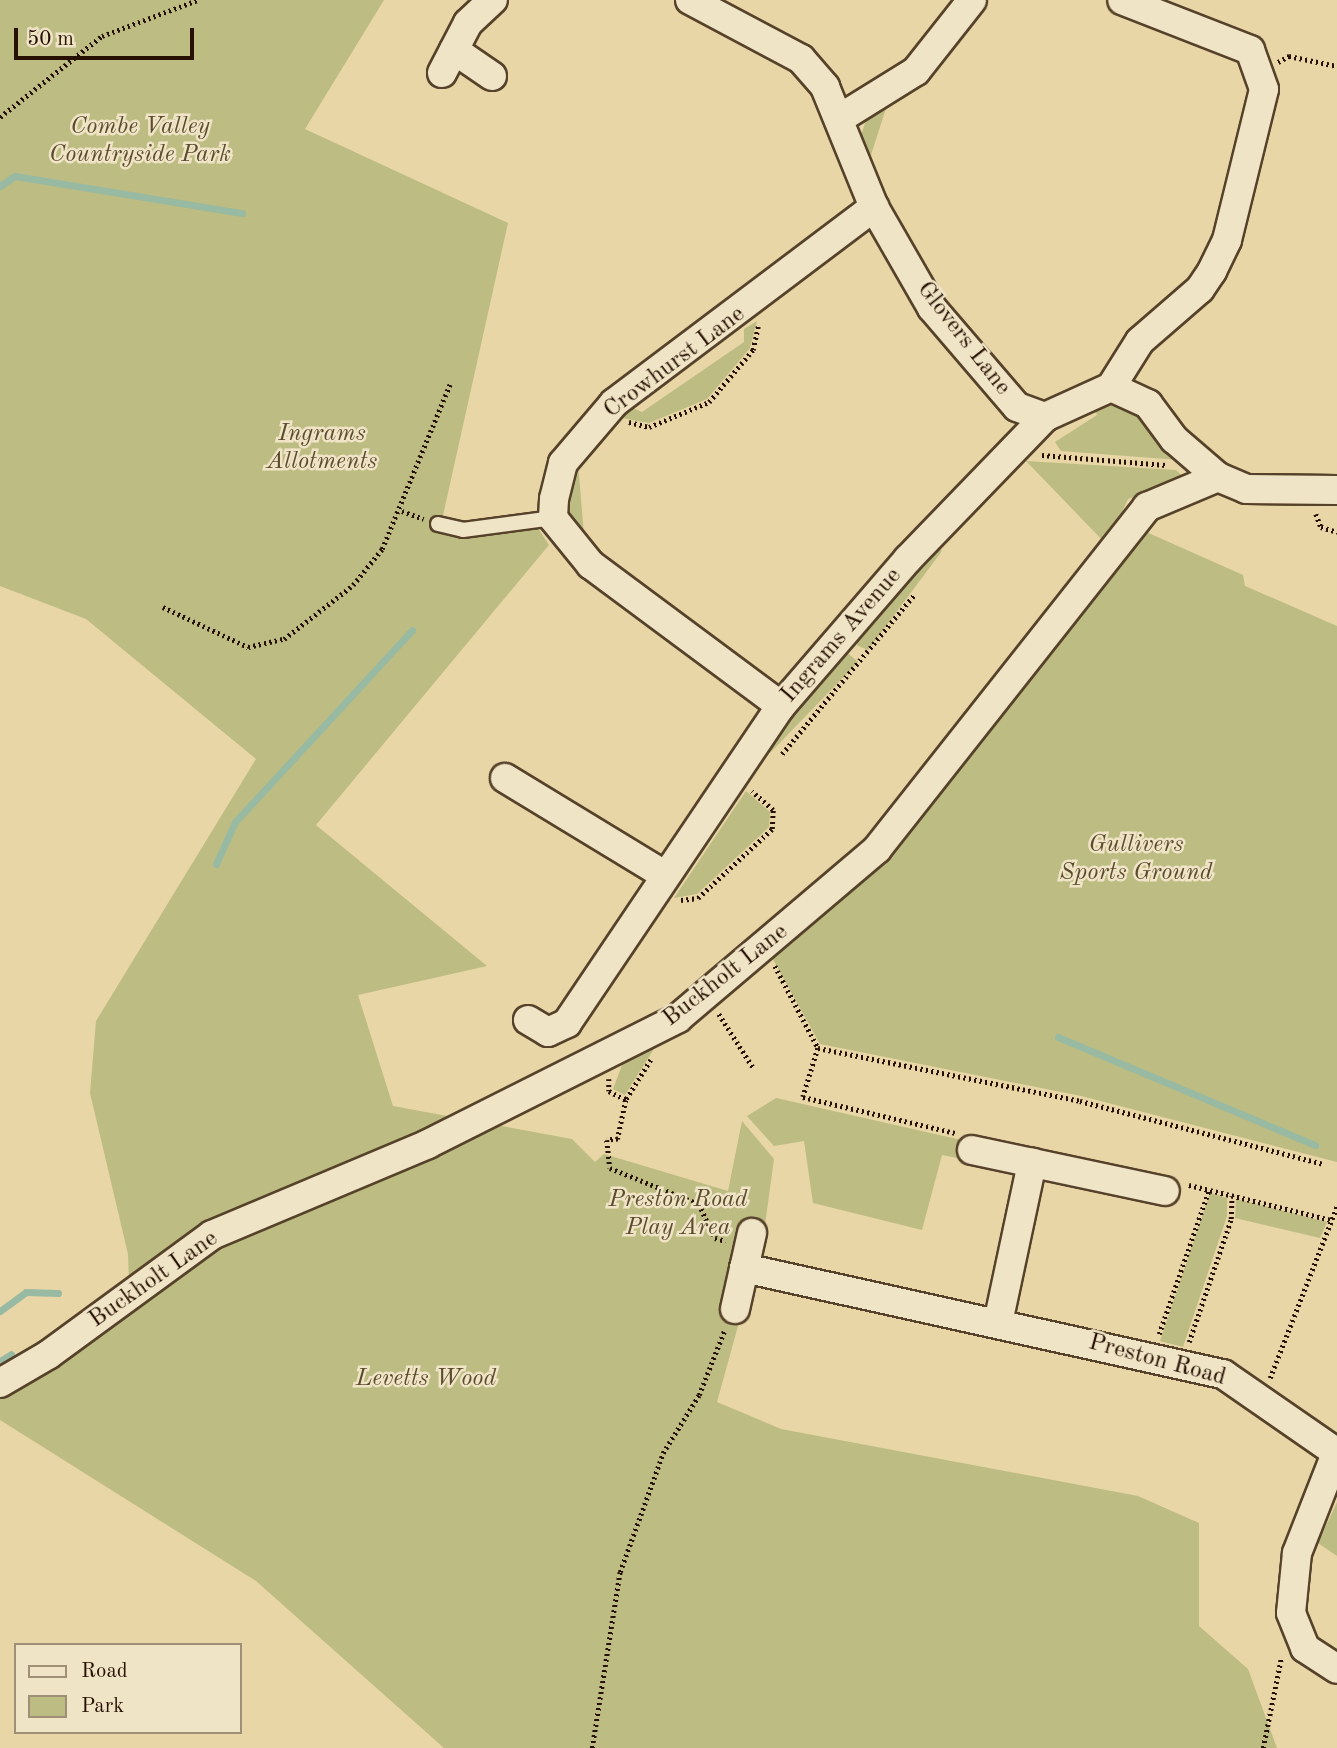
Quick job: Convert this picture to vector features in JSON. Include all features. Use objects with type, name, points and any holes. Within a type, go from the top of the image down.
[{"type":"street","points":[[492,0],[468,23],[448,61],[492,76]]},
{"type":"street","points":[[842,117],[916,71],[972,0]]},
{"type":"street","points":[[1045,417],[1111,387],[1140,341],[1200,289],[1227,240],[1264,89],[1262,72],[1250,50],[1126,1]]},
{"type":"street","name":"Glovers Lane","points":[[701,2],[801,59],[842,117],[874,207],[932,307],[1017,407],[1045,417]]},
{"type":"street","name":"Crowhurst Lane","points":[[554,518],[563,463],[603,416],[874,207]]},
{"type":"street","points":[[1111,387],[1148,404],[1174,439],[1218,477],[1246,489],[1337,489]]},
{"type":"street","name":"Ingrams Avenue","points":[[528,1020],[548,1032],[567,1023],[657,883],[781,706],[1045,417]]},
{"type":"street","name":"Buckholt Lane","points":[[0,1383],[48,1355],[212,1235],[428,1144],[600,1061],[707,996],[766,950],[877,849],[1147,507],[1218,477]]},
{"type":"street","points":[[554,518],[591,565],[781,706]]},
{"type":"street","points":[[505,778],[657,883]]},
{"type":"street","points":[[972,1150],[1032,1163],[1136,1175],[1165,1191]]},
{"type":"street","points":[[998,1323],[1032,1163]]},
{"type":"street","points":[[734,1309],[748,1249]]},
{"type":"street","name":"Preston Road","points":[[748,1249],[998,1323],[1223,1374],[1263,1397],[1337,1452]]},
{"type":"street","points":[[1337,1452],[1297,1553],[1291,1613],[1305,1648],[1337,1669]]},
{"type":"lane","points":[[438,524],[463,530],[554,518]]},
{"type":"path","points":[[0,117],[102,36],[198,0]]},
{"type":"path","points":[[1262,72],[1289,56],[1337,66]]},
{"type":"path","points":[[603,416],[649,427],[709,402],[753,350],[767,292]]},
{"type":"path","points":[[163,607],[248,647],[284,639],[353,584],[383,549],[450,384]]},
{"type":"path","points":[[1010,453],[1177,466]]},
{"type":"path","points":[[657,883],[667,903],[698,898],[772,829],[773,810],[733,775]]},
{"type":"path","points":[[766,950],[818,1048],[803,1097],[974,1138],[972,1150]]},
{"type":"path","points":[[707,996],[754,1069]]},
{"type":"path","points":[[818,1048],[1080,1101],[1323,1164]]},
{"type":"path","points":[[656,1053],[626,1100],[618,1139],[607,1140],[610,1168],[699,1204],[715,1238],[748,1249]]},
{"type":"path","points":[[1165,1191],[1168,1180],[1209,1189],[1330,1223],[1337,1229]]},
{"type":"path","points":[[1152,1356],[1209,1189]]},
{"type":"path","points":[[1182,1363],[1231,1219],[1233,1196]]},
{"type":"path","points":[[1263,1397],[1337,1206]]},
{"type":"path","points":[[592,1748],[620,1572],[663,1453],[699,1395],[734,1309]]},
{"type":"path","points":[[1263,1748],[1282,1654],[1296,1630]]},
{"type":"green space","name":"Levetts Wood","points":[[0,0],[384,0],[305,129],[508,223],[442,520],[433,528],[461,535],[536,525],[549,545],[316,825],[487,966],[358,995],[393,1106],[572,1139],[595,1162],[604,1154],[728,1191],[742,1121],[774,1159],[764,1232],[717,1402],[781,1429],[1138,1496],[1199,1523],[1199,1626],[1248,1669],[1277,1748],[444,1748],[256,1581],[0,1420],[0,1395],[130,1310],[128,1254],[90,1093],[96,1021],[256,759],[86,619],[0,586]]},
{"type":"green space","points":[[887,105],[870,158],[861,135],[868,115]]},
{"type":"green space","points":[[757,321],[750,348],[707,399],[649,423],[617,417],[633,408],[642,412],[744,342],[744,329]]},
{"type":"green space","points":[[1111,405],[1139,413],[1179,460],[1061,451],[1055,442],[1097,415],[1094,408]]},
{"type":"green space","points":[[1026,461],[1176,470],[1182,476],[1128,499],[1107,545]]},
{"type":"green space","points":[[578,463],[585,547],[574,539],[562,498]]},
{"type":"green space","name":"Gullivers Sports Ground","points":[[1144,531],[1243,575],[1245,586],[1337,626],[1337,1162],[1081,1096],[820,1044],[770,954]]},
{"type":"green space","points":[[935,545],[942,551],[868,650],[858,646],[852,636]]},
{"type":"green space","points":[[842,648],[858,662],[770,753],[769,747]]},
{"type":"green space","points":[[746,791],[770,812],[769,827],[697,894],[674,898]]},
{"type":"green space","points":[[664,1033],[625,1095],[613,1089],[627,1052]]},
{"type":"green space","points":[[776,1098],[966,1141],[963,1159],[942,1155],[922,1230],[813,1203],[804,1141],[774,1146],[747,1116]]},
{"type":"green space","points":[[1210,1193],[1227,1198],[1227,1216],[1183,1347],[1160,1341]]},
{"type":"green space","points":[[1236,1199],[1327,1222],[1320,1238],[1235,1218]]},
{"type":"green space","points":[[1337,1502],[1337,1556],[1318,1543]]},
{"type":"waterway","points":[[0,186],[15,176],[242,213]]},
{"type":"waterway","points":[[216,864],[235,822],[412,630]]},
{"type":"waterway","points":[[1058,1037],[1315,1145]]},
{"type":"waterway","points":[[0,1311],[26,1292],[58,1293]]},
{"type":"waterway","points":[[0,1361],[11,1354]]},
{"type":"park label","name":"Combe Valley Countryside Park","points":[[140,142]]},
{"type":"park label","name":"Ingrams Allotments","points":[[322,449]]},
{"type":"park label","name":"Preston Road Play Area","points":[[678,1215]]}]
